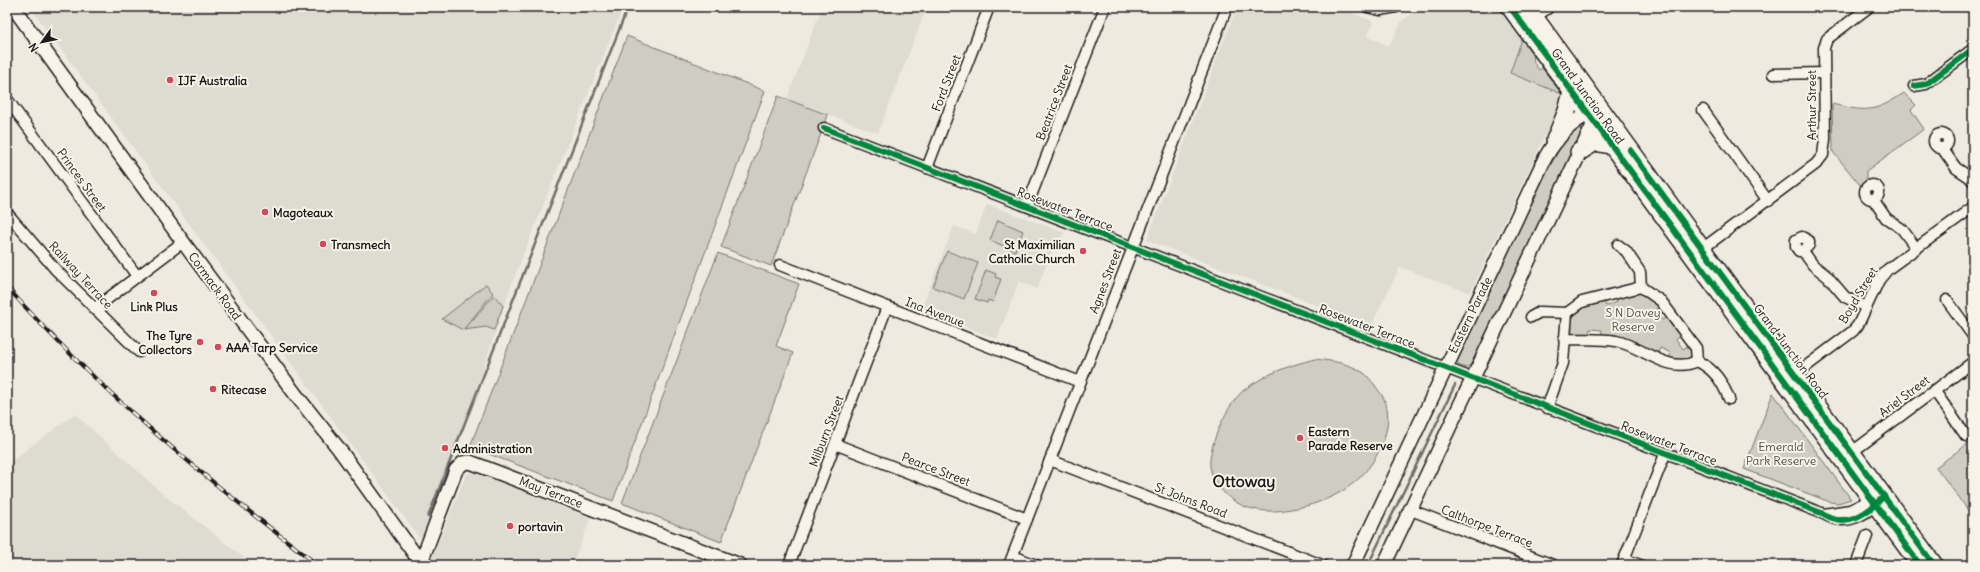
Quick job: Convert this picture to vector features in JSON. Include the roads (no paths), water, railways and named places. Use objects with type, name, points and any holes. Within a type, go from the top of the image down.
[{"type":"highway","name":"Grand Junction Road","points":[[1510,7],[1572,92],[1594,115],[1847,455],[1920,565]]},
{"type":"highway","name":"Grand Junction Road","points":[[1536,10],[1610,145],[1697,253]]},
{"type":"highway","points":[[1555,140],[1567,111],[1572,92]]},
{"type":"highway","points":[[1578,152],[1595,142],[1610,145]]},
{"type":"highway","name":"Grand Junction Road","points":[[1877,500],[1934,565]]},
{"type":"street","name":"Ford Street","points":[[927,168],[989,7]]},
{"type":"street","name":"Beatrice Street","points":[[1027,206],[1105,7]]},
{"type":"street","name":"Agnes Street","points":[[1011,561],[1132,247],[1227,7]]},
{"type":"street","points":[[1367,7],[1380,10],[1396,7]]},
{"type":"street","name":"Arthur Street","points":[[1697,253],[1816,164],[1823,155],[1825,139],[1824,48],[1827,39],[1869,7]]},
{"type":"street","name":"Cormack Road","points":[[13,8],[296,395],[339,449],[421,564]]},
{"type":"street","points":[[1914,86],[1926,84],[1973,49]]},
{"type":"street","points":[[1773,74],[1824,73]]},
{"type":"street","name":"Princes Street","points":[[7,99],[137,276]]},
{"type":"street","points":[[1703,110],[1768,201]]},
{"type":"street","points":[[1384,565],[1411,510],[1594,115]]},
{"type":"street","name":"Eastern Parade","points":[[1353,565],[1445,368],[1555,140],[1577,120],[1594,115]]},
{"type":"street","name":"Rosewater Terrace","points":[[824,128],[1665,454],[1824,514],[1832,519],[1849,519],[1868,512],[1877,500]]},
{"type":"street","points":[[1942,148],[1956,168],[1973,181]]},
{"type":"street","points":[[1873,199],[1886,218],[1902,229],[1916,248]]},
{"type":"street","name":"Boyd Street","points":[[1790,378],[1853,331],[1879,280],[1888,270],[1973,206]]},
{"type":"street","name":"Railway Terrace","points":[[7,213],[56,270],[139,352]]},
{"type":"street","points":[[94,309],[183,242]]},
{"type":"street","points":[[1618,245],[1626,250],[1640,272],[1641,287]]},
{"type":"street","points":[[1803,251],[1813,266],[1828,277],[1845,297],[1866,308]]},
{"type":"street","name":"Ina Avenue","points":[[780,265],[1080,382]]},
{"type":"street","points":[[1531,317],[1540,312],[1567,313],[1582,302],[1641,287],[1661,301],[1696,348],[1697,361]]},
{"type":"street","points":[[1947,300],[1973,336]]},
{"type":"street","name":"Milburn Street","points":[[789,565],[887,307]]},
{"type":"street","points":[[1548,408],[1563,363],[1567,313]]},
{"type":"street","points":[[1564,339],[1615,341],[1631,345],[1677,366],[1688,366],[1697,361]]},
{"type":"street","points":[[1697,361],[1707,366],[1716,374],[1724,385],[1729,399]]},
{"type":"street","name":"Ariel Street","points":[[1847,455],[1973,362]]},
{"type":"street","points":[[1934,390],[1966,436]]},
{"type":"street","name":"Pearce Street","points":[[835,444],[1027,519]]},
{"type":"street","points":[[1640,565],[1623,562],[1665,454]]},
{"type":"street","name":"St Johns Road","points":[[1050,460],[1322,565]]},
{"type":"street","name":"May Terrace","points":[[421,564],[456,470],[463,463],[470,462],[740,565]]},
{"type":"street","name":"Calthorpe Terrace","points":[[1411,510],[1553,565]]},
{"type":"street","points":[[1856,565],[1867,536]]},
{"type":"street","points":[[1011,561],[1036,565]]},
{"type":"waterway","points":[[428,517],[628,7]]},
{"type":"waterway","points":[[1368,565],[1455,385]]},
{"type":"railway","points":[[7,287],[79,363],[156,434],[318,565]]},
{"type":"place","name":"IJF Australia","points":[[170,80]]},
{"type":"place","name":"Magoteaux","points":[[265,212]]},
{"type":"place","name":"Transmech","points":[[323,244]]},
{"type":"place","name":"St Maximilian Catholic Church","points":[[1083,251]]},
{"type":"place","name":"Link Plus","points":[[154,293]]},
{"type":"place","name":"The Tyre Collectors","points":[[200,342]]},
{"type":"place","name":"AAA Tarp Service","points":[[218,347]]},
{"type":"place","name":"Ritecase","points":[[213,389]]},
{"type":"place","name":"Eastern Parade Reserve","points":[[1300,438]]},
{"type":"place","name":"Administration","points":[[445,448]]},
{"type":"place","name":"portavin","points":[[510,526]]},
{"type":"district","name":"Ottoway","points":[[1244,481]]},
{"type":"park label","name":"S N Davey Reserve","points":[[1633,319]]},
{"type":"park label","name":"Emerald Park Reserve","points":[[1781,453]]}]
